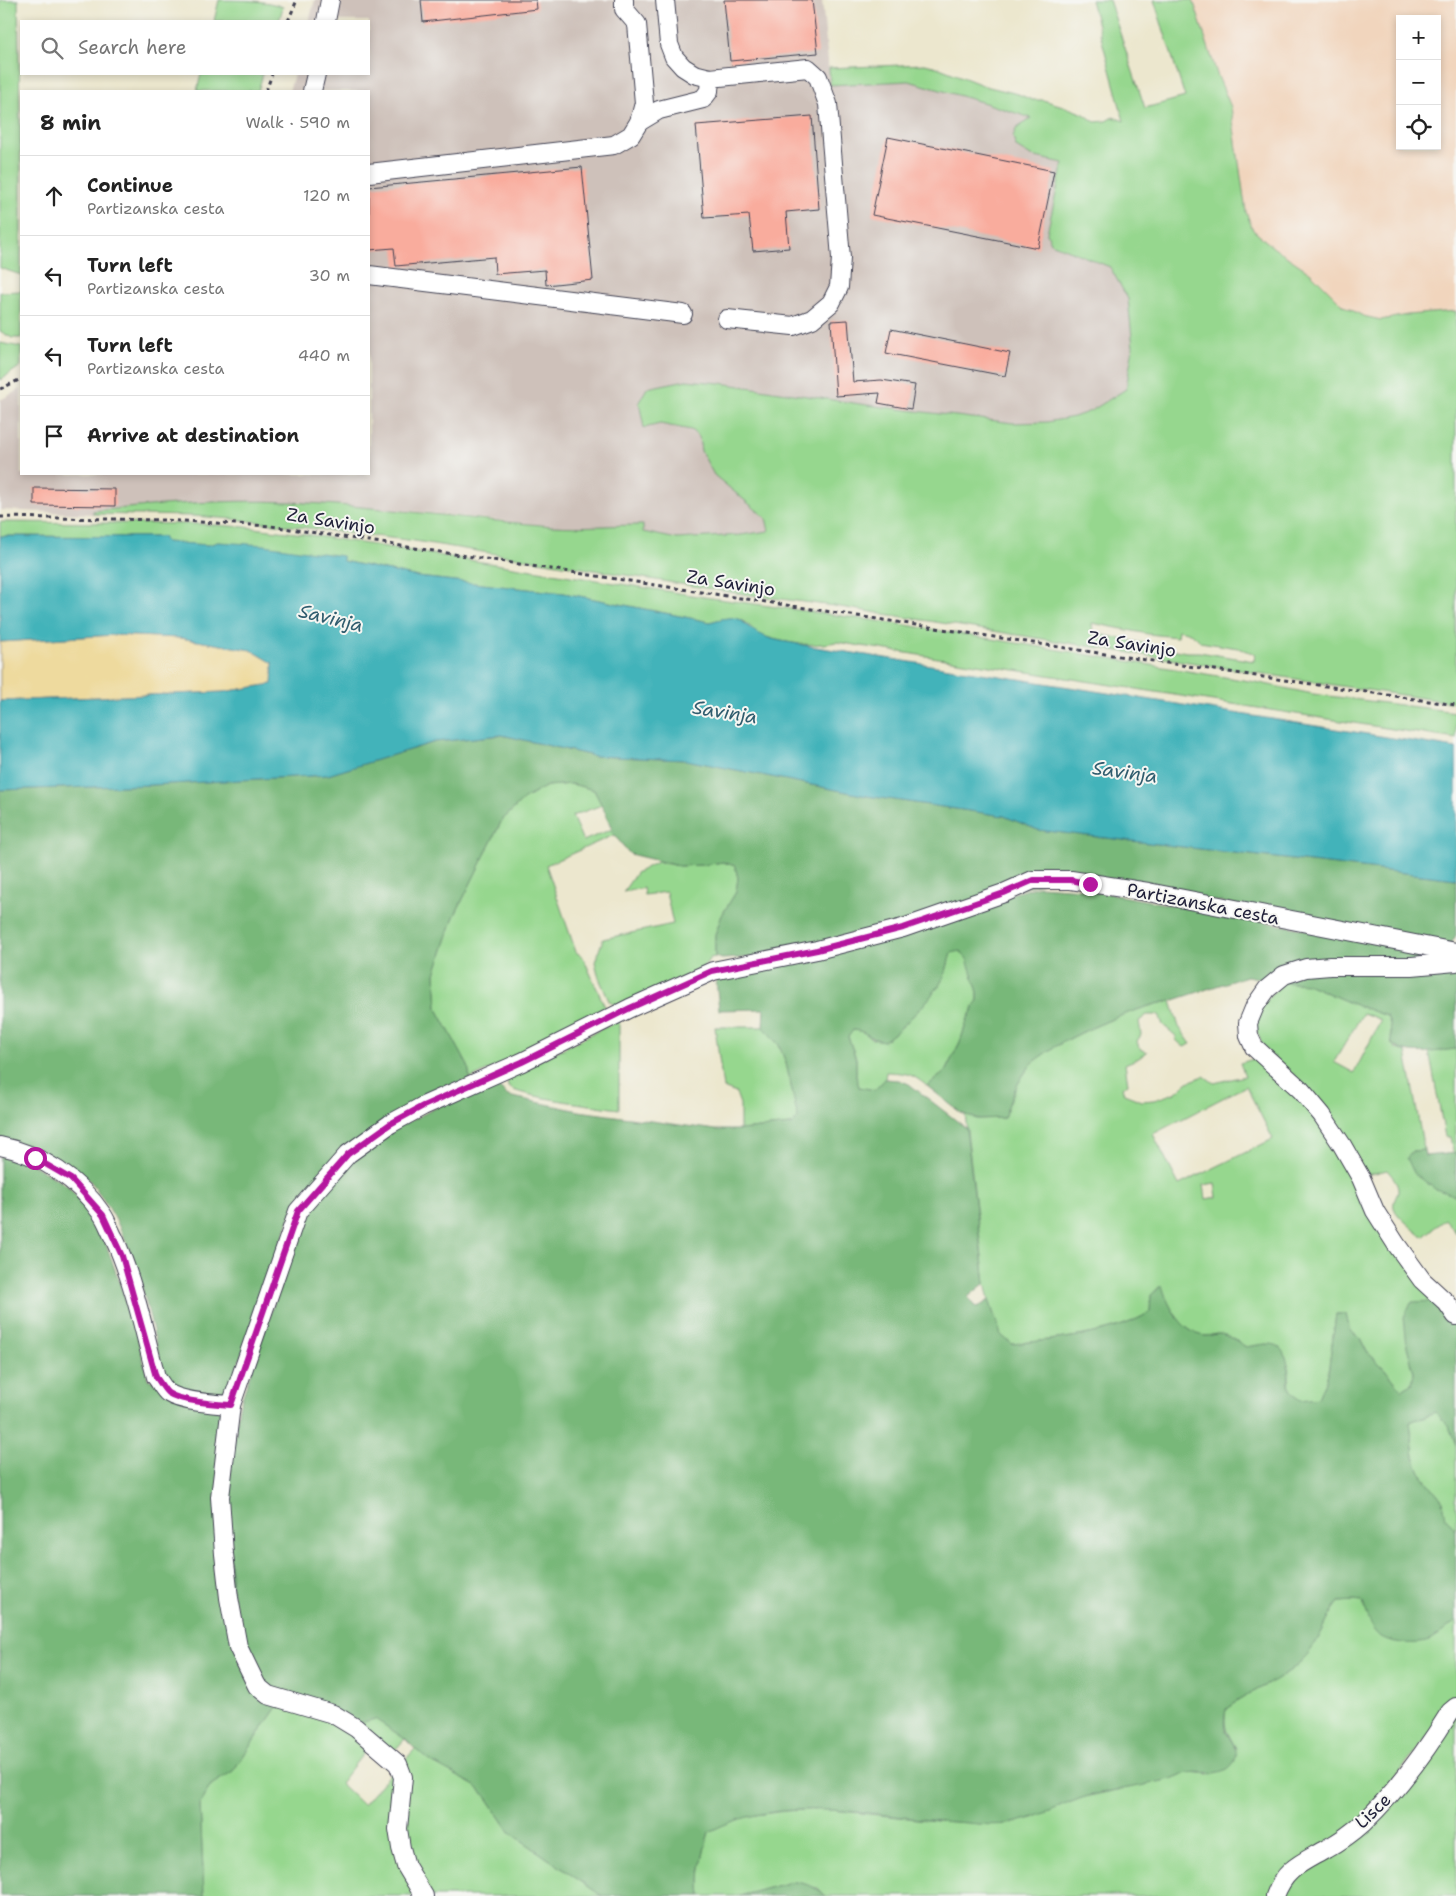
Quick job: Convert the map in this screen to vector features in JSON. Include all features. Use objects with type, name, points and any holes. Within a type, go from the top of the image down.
[{"type":"street","points":[[326,20],[330,0]]},
{"type":"street","points":[[370,173],[614,145],[631,135],[639,122],[644,103],[637,24],[624,10],[624,0]]},
{"type":"street","points":[[665,0],[669,44],[674,57],[682,67],[694,74],[710,78],[808,68],[818,78],[828,104],[841,258],[839,286],[830,303],[812,319],[794,326],[727,319]]},
{"type":"street","points":[[312,90],[316,75]]},
{"type":"street","points":[[639,122],[658,110],[703,98],[709,91],[710,78]]},
{"type":"street","points":[[370,275],[683,314]]},
{"type":"street","name":"Partizanska cesta","points":[[424,1896],[406,1866],[401,1848],[398,1829],[403,1777],[398,1764],[356,1728],[333,1714],[268,1695],[256,1686],[238,1647],[229,1598],[224,1554],[220,1497],[231,1405],[298,1211],[348,1154],[390,1124],[423,1106],[522,1062],[712,971],[817,950],[903,928],[1004,893],[1034,880],[1071,880],[1148,892],[1456,952]]},
{"type":"street","points":[[1456,962],[1412,966],[1330,966],[1306,968],[1284,975],[1268,989],[1255,1006],[1248,1023],[1248,1036],[1254,1047],[1301,1090],[1322,1115],[1361,1178],[1375,1211],[1396,1244],[1422,1280],[1447,1303],[1456,1316]]},
{"type":"street","points":[[0,1146],[14,1149],[35,1158],[71,1179],[103,1215],[122,1256],[156,1377],[168,1393],[204,1403],[231,1405]]},
{"type":"street","name":"Lisce","points":[[1275,1896],[1281,1881],[1298,1863],[1345,1837],[1362,1824],[1385,1801],[1408,1776],[1450,1712],[1456,1707]]},
{"type":"path","points":[[288,20],[297,0]]},
{"type":"path","points":[[266,90],[272,75]]},
{"type":"path","points":[[0,389],[20,379]]},
{"type":"path","name":"Za Savinjo","points":[[0,517],[164,520],[271,526],[1164,663],[1456,705]]},
{"type":"shaded area","points":[[315,0],[822,0],[830,85],[909,81],[1032,119],[1024,122],[1031,156],[1063,163],[1047,233],[1051,243],[1110,267],[1128,299],[1133,347],[1126,389],[1091,411],[1074,417],[1047,422],[1013,423],[920,412],[769,531],[741,535],[677,539],[643,532],[643,526],[554,526],[412,511],[289,502],[229,501],[93,511],[93,514],[0,510],[0,400],[20,390],[20,475],[370,475],[370,90],[289,90],[294,75],[370,75],[370,20],[309,20]]},
{"type":"shaded area","points":[[1193,0],[1456,0],[1456,311],[1407,315],[1381,320],[1363,316],[1344,306],[1311,273],[1274,248],[1253,230],[1246,212],[1231,107],[1217,74]]},
{"type":"green space","points":[[0,0],[18,0],[20,275],[0,268]]},
{"type":"green space","points":[[219,0],[244,0],[283,7],[279,20],[214,20]]},
{"type":"green space","points":[[1091,0],[1109,0],[1145,108],[1185,97],[1154,0],[1193,0],[1217,74],[1231,107],[1246,212],[1253,230],[1274,248],[1311,273],[1344,306],[1363,316],[1381,320],[1407,315],[1456,311],[1456,703],[834,606],[736,593],[415,541],[233,519],[193,516],[93,514],[93,511],[191,503],[289,502],[355,506],[552,526],[643,525],[643,532],[677,539],[741,535],[769,531],[766,518],[714,475],[701,451],[699,437],[691,430],[660,424],[644,428],[639,402],[647,388],[686,380],[720,383],[867,405],[1013,423],[1047,422],[1074,417],[1091,411],[1126,389],[1133,347],[1128,299],[1110,267],[1051,243],[1047,233],[1063,163],[1031,156],[1016,147],[1013,137],[1016,129],[1031,118],[909,81],[830,85],[829,68],[925,64],[985,86],[1018,94],[1032,100],[1043,100],[1063,106],[1084,114],[1095,122],[1106,121],[1113,117],[1124,121]],"holes":[[[1092,623],[1148,634],[1177,637],[1178,630],[1185,631],[1193,635],[1200,642],[1238,648],[1255,654],[1254,661],[1199,652],[1186,652],[1093,633]]]},
{"type":"green space","points":[[201,75],[263,75],[258,90],[197,90]]},
{"type":"green space","points":[[20,291],[20,338],[12,338],[0,331],[0,292]]},
{"type":"green space","points":[[0,343],[20,347],[20,367],[0,380]]},
{"type":"green space","points":[[0,522],[200,524],[304,534],[704,597],[900,624],[1255,682],[1313,694],[1456,712],[1456,739],[836,642],[819,644],[792,643],[763,636],[744,622],[732,618],[710,622],[564,593],[418,577],[343,561],[218,542],[208,545],[165,542],[163,537],[0,536]]},
{"type":"green space","points":[[502,735],[594,756],[686,760],[867,796],[1004,816],[1038,830],[1456,879],[1456,935],[1450,946],[1073,874],[902,922],[758,957],[722,959],[715,957],[715,935],[722,915],[736,892],[738,878],[735,866],[723,862],[679,866],[630,854],[614,835],[594,790],[572,784],[547,786],[524,799],[502,820],[453,919],[435,974],[437,1009],[468,1066],[470,1079],[420,1102],[293,1209],[228,1393],[202,1395],[177,1389],[163,1375],[141,1284],[125,1239],[115,1218],[95,1186],[73,1168],[49,1154],[24,1144],[0,1138],[0,790],[152,785],[328,775],[435,742]]},
{"type":"green space","points":[[572,784],[594,790],[602,805],[572,816],[583,841],[612,829],[614,835],[546,865],[576,952],[583,957],[605,1007],[605,1014],[470,1079],[468,1066],[437,1009],[435,974],[453,919],[502,820],[524,799],[547,786]]},
{"type":"green space","points":[[657,862],[679,866],[723,862],[735,866],[738,878],[736,892],[722,915],[715,934],[715,957],[710,958],[702,969],[616,1006],[609,1001],[599,978],[595,962],[603,939],[673,924],[666,892],[644,895],[643,888],[623,892],[636,873]]},
{"type":"green space","points":[[1039,886],[1083,889],[1456,957],[1456,1049],[1431,1052],[1405,1051],[1392,1044],[1390,1024],[1387,1016],[1307,984],[1247,976],[1171,1001],[1138,1009],[1096,1026],[1056,1046],[1040,1056],[1025,1072],[1014,1091],[1004,1118],[977,1119],[961,1113],[927,1086],[945,1072],[960,1042],[968,1018],[978,1000],[978,992],[967,959],[960,951],[951,953],[944,976],[932,995],[891,1036],[884,1041],[853,1030],[848,1037],[856,1059],[856,1076],[859,1087],[875,1090],[885,1079],[899,1080],[909,1084],[966,1128],[985,1283],[968,1297],[977,1308],[989,1300],[1001,1335],[1012,1344],[1083,1335],[1135,1320],[1150,1312],[1151,1295],[1162,1285],[1177,1317],[1197,1334],[1206,1336],[1225,1335],[1246,1347],[1269,1344],[1280,1347],[1287,1359],[1291,1390],[1300,1400],[1318,1398],[1328,1374],[1336,1314],[1346,1314],[1350,1331],[1360,1338],[1367,1352],[1383,1367],[1402,1390],[1412,1384],[1414,1372],[1407,1346],[1404,1317],[1411,1302],[1438,1301],[1456,1328],[1456,1445],[1449,1426],[1435,1412],[1410,1422],[1414,1457],[1420,1472],[1443,1501],[1446,1518],[1456,1530],[1456,1621],[1438,1636],[1426,1642],[1395,1642],[1382,1637],[1375,1631],[1363,1602],[1339,1602],[1312,1649],[1299,1664],[1226,1709],[1225,1728],[1236,1750],[1236,1758],[1230,1767],[1219,1772],[1187,1773],[1168,1780],[1098,1794],[1007,1824],[974,1824],[830,1810],[798,1810],[768,1813],[738,1820],[709,1832],[700,1880],[701,1896],[602,1896],[511,1833],[488,1799],[476,1786],[433,1763],[405,1739],[375,1719],[357,1724],[260,1684],[243,1640],[232,1590],[226,1497],[239,1407],[305,1212],[353,1159],[394,1129],[485,1083],[495,1084],[508,1096],[579,1111],[716,1130],[740,1130],[791,1125],[798,1118],[786,1063],[779,1045],[763,1027],[764,1009],[719,1010],[716,979]]},
{"type":"green space","points":[[960,951],[967,958],[978,992],[978,1000],[968,1018],[960,1042],[945,1072],[927,1086],[908,1074],[886,1072],[885,1079],[875,1090],[859,1087],[856,1076],[856,1058],[848,1037],[852,1030],[863,1031],[872,1039],[884,1041],[891,1036],[932,995],[944,976],[951,953]]},
{"type":"green space","points":[[1282,982],[1307,984],[1387,1016],[1390,1024],[1392,1044],[1396,1049],[1406,1052],[1424,1150],[1412,1151],[1456,1196],[1456,1233],[1445,1219],[1423,1237],[1403,1220],[1394,1207],[1398,1188],[1387,1170],[1367,1175],[1263,1046],[1258,1035],[1257,1018],[1259,1011]],"holes":[[[1363,1013],[1381,1020],[1354,1073],[1334,1062]]]},
{"type":"green space","points":[[1171,1001],[1179,1027],[1191,1044],[1184,1047],[1176,1040],[1176,1036],[1163,1025],[1159,1015],[1147,1015],[1139,1021],[1141,1035],[1137,1041],[1139,1048],[1147,1052],[1125,1064],[1128,1084],[1122,1088],[1124,1094],[1142,1101],[1154,1100],[1175,1093],[1188,1082],[1204,1076],[1214,1083],[1245,1076],[1240,1063],[1257,1058],[1299,1095],[1438,1301],[1407,1346],[1414,1372],[1412,1384],[1402,1390],[1383,1367],[1367,1352],[1360,1338],[1349,1331],[1346,1314],[1336,1314],[1328,1374],[1318,1399],[1300,1400],[1290,1390],[1288,1363],[1267,1344],[1246,1347],[1225,1335],[1206,1336],[1197,1334],[1177,1317],[1167,1301],[1161,1285],[1151,1295],[1150,1312],[1119,1326],[1083,1335],[1012,1344],[1001,1336],[985,1283],[965,1114],[977,1119],[1004,1118],[1011,1097],[1021,1078],[1040,1056],[1096,1026],[1138,1009]],"holes":[[[1246,1086],[1273,1139],[1179,1185],[1153,1134]],[[1215,1183],[1217,1197],[1206,1199],[1204,1185]]]},
{"type":"green space","points":[[619,1020],[619,1109],[543,1098],[515,1091],[508,1087],[507,1077]]},
{"type":"green space","points":[[715,1027],[763,1027],[779,1045],[786,1063],[798,1118],[791,1125],[740,1130],[740,1104],[736,1093],[723,1088]]},
{"type":"green space","points":[[1456,1049],[1456,1153],[1453,1152],[1450,1137],[1445,1137],[1429,1051]]},
{"type":"green space","points":[[1424,1150],[1425,1156],[1456,1153],[1456,1196],[1435,1189],[1414,1173],[1407,1158],[1412,1151]]},
{"type":"green space","points":[[0,1156],[29,1163],[67,1185],[98,1221],[135,1327],[148,1379],[224,1413],[233,1644],[279,1704],[233,1771],[211,1785],[200,1803],[204,1896],[0,1896]]},
{"type":"green space","points":[[1435,1412],[1449,1426],[1456,1445],[1456,1530],[1445,1518],[1443,1501],[1420,1472],[1414,1457],[1410,1422]]},
{"type":"green space","points":[[1339,1602],[1363,1602],[1368,1617],[1429,1641],[1456,1621],[1456,1701],[1361,1819],[1270,1896],[826,1896],[818,1888],[783,1884],[740,1896],[701,1896],[702,1864],[709,1832],[722,1824],[747,1816],[822,1809],[936,1821],[1006,1824],[1033,1818],[1084,1797],[1170,1779],[1189,1772],[1210,1774],[1236,1748],[1226,1729],[1226,1709],[1299,1664],[1312,1649]]},
{"type":"green space","points":[[279,1704],[311,1711],[370,1745],[340,1783],[363,1805],[393,1770],[419,1896],[204,1896],[200,1803],[211,1785],[233,1771]]},
{"type":"green space","points":[[1456,1714],[1456,1896],[1280,1896],[1289,1879],[1333,1850]]},
{"type":"green space","points":[[375,1718],[405,1739],[394,1751],[357,1724]]},
{"type":"green space","points":[[415,1749],[433,1763],[476,1786],[488,1799],[511,1833],[602,1896],[427,1896],[405,1847],[404,1761]]},
{"type":"green space","points":[[795,1882],[812,1886],[826,1896],[740,1896],[783,1884]]},
{"type":"sand","points":[[114,635],[180,638],[251,650],[273,663],[273,684],[223,692],[0,701],[0,642]]},
{"type":"water","name":"Savinja","points":[[0,536],[163,537],[166,542],[208,545],[218,542],[264,545],[342,556],[343,561],[418,577],[564,593],[710,622],[736,618],[755,632],[764,636],[803,645],[1456,748],[1456,879],[1038,830],[1004,816],[867,796],[686,760],[594,756],[502,735],[435,742],[328,775],[152,785],[0,790],[0,701],[223,692],[272,684],[273,663],[251,650],[180,638],[114,635],[0,642]]},
{"type":"building","points":[[421,0],[536,0],[537,9],[423,22]]},
{"type":"building","points":[[724,0],[812,0],[818,53],[730,61]]},
{"type":"building","points":[[812,116],[819,209],[786,212],[789,248],[753,251],[749,215],[704,218],[696,125]]},
{"type":"building","points":[[888,137],[1054,171],[1038,248],[872,215]]},
{"type":"building","points":[[582,167],[593,280],[546,285],[545,270],[495,274],[494,257],[396,266],[394,248],[370,250],[370,187]]},
{"type":"building","points":[[848,320],[853,382],[881,380],[915,385],[911,409],[878,403],[880,393],[836,396],[831,321]]},
{"type":"building","points":[[891,329],[1010,353],[1005,376],[886,353]]},
{"type":"building","points":[[34,488],[115,489],[115,506],[34,505]]},
{"type":"route","points":[[35,1158],[71,1179],[103,1215],[122,1256],[156,1377],[168,1393],[204,1403],[231,1405],[298,1211],[348,1154],[390,1124],[423,1106],[522,1062],[630,1008],[712,971],[817,950],[903,928],[1004,893],[1034,880],[1071,880],[1090,884]]}]
